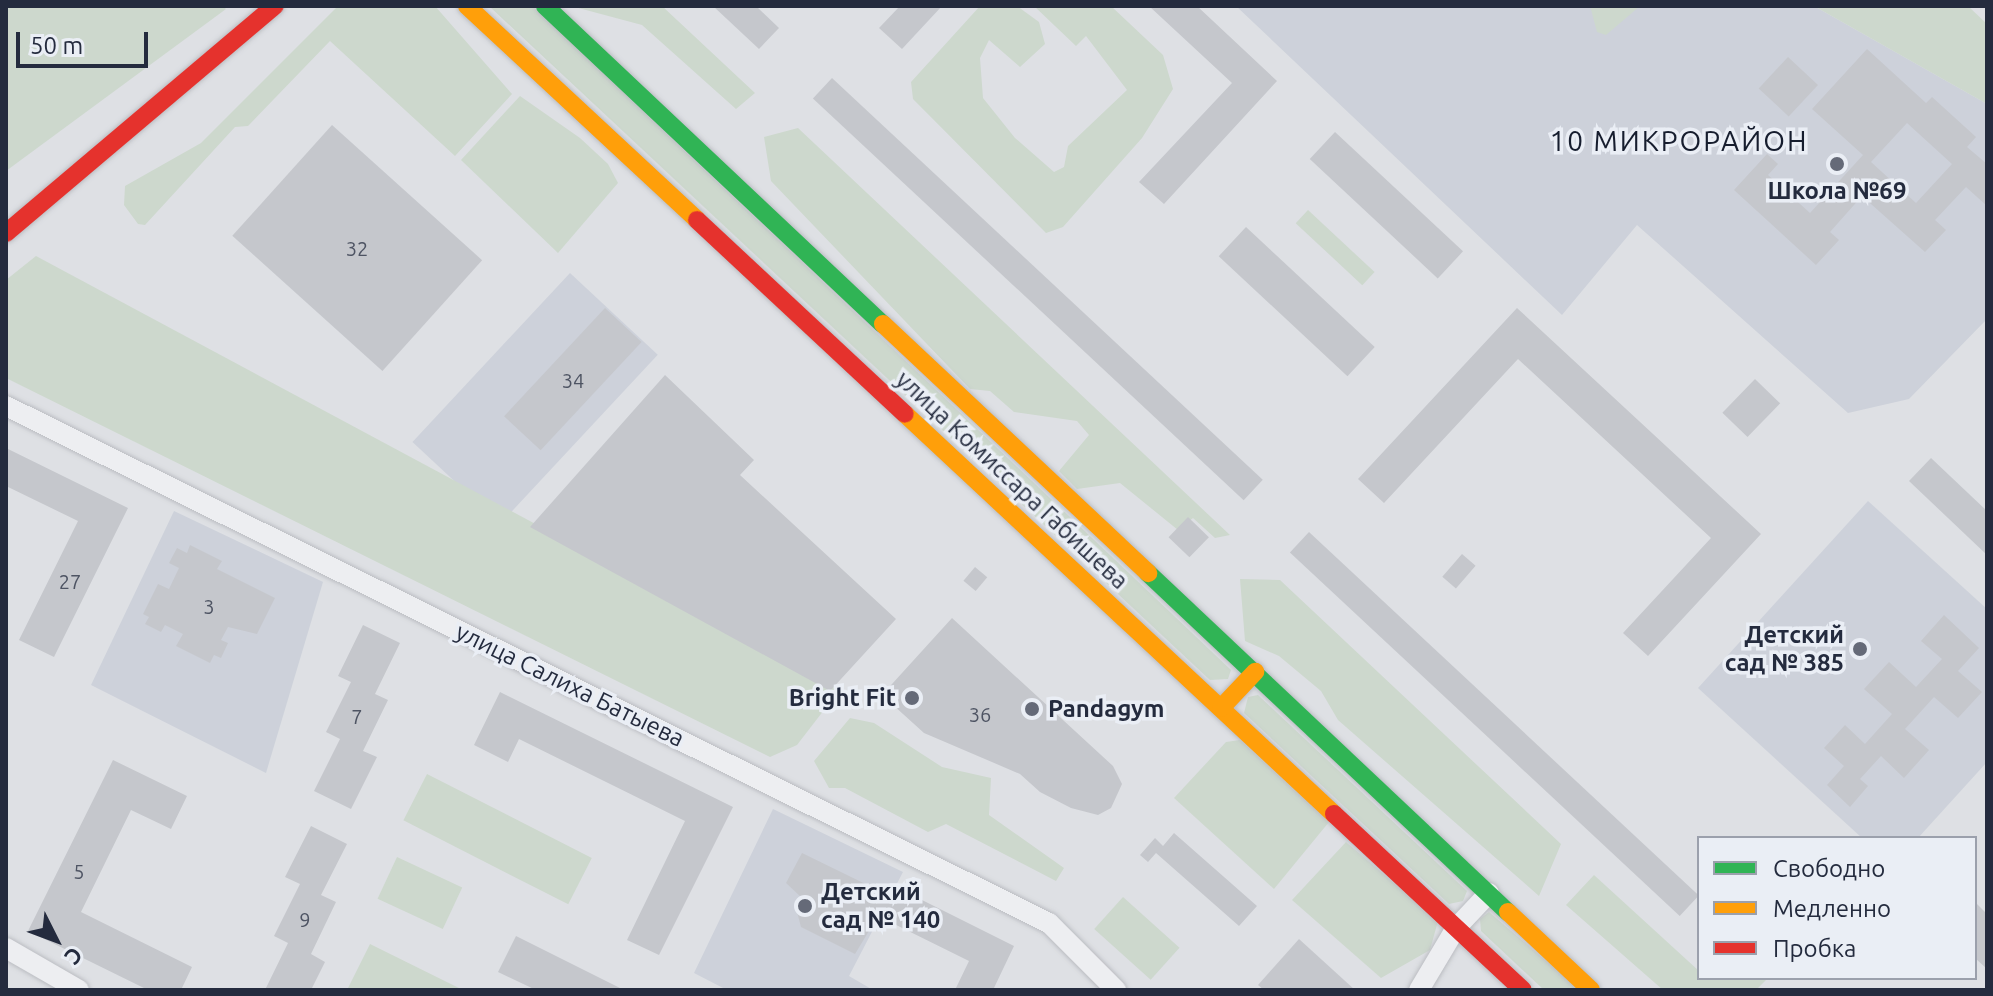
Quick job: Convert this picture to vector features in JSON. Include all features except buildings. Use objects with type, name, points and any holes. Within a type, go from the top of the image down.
[{"type":"street","points":[[6,233],[275,6]]},
{"type":"street","name":"улица Комиссара Габишева","points":[[467,6],[1523,990]]},
{"type":"street","name":"улица Комиссара Габишева","points":[[545,6],[1591,990]]},
{"type":"street","name":"улица Салиха Батыева","points":[[6,406],[1049,923],[1116,990]]},
{"type":"street","points":[[1221,708],[1255,672]]},
{"type":"street","points":[[1419,990],[1456,928],[1489,893]]},
{"type":"street","points":[[6,948],[79,990]]},
{"type":"shaded area","points":[[6,6],[223,6],[226,9],[6,171]]},
{"type":"shaded area","points":[[338,6],[435,6],[512,94],[455,156],[330,41],[248,126],[235,127],[145,225],[138,224],[124,205],[125,186],[201,143]]},
{"type":"shaded area","points":[[489,6],[532,6],[1231,670],[1228,679],[1210,680]]},
{"type":"shaded area","points":[[571,6],[662,6],[755,93],[736,109],[642,25]]},
{"type":"shaded area","points":[[980,6],[1017,6],[1039,22],[1045,44],[1020,67],[989,40],[980,58],[983,98],[1015,138],[1054,172],[1064,167],[1068,146],[1127,90],[1086,36],[1076,46],[1034,6],[1111,6],[1163,55],[1173,89],[1142,138],[1063,227],[1046,233],[913,99],[911,82]]},
{"type":"shaded area","points":[[1236,6],[1814,6],[1987,104],[1987,319],[1909,399],[1848,413],[1637,225],[1562,315]]},
{"type":"shaded area","points":[[1590,6],[1640,6],[1606,35],[1597,32]]},
{"type":"shaded area","points":[[1814,6],[1968,6],[1987,24],[1987,104]]},
{"type":"shaded area","points":[[520,96],[580,138],[608,164],[618,183],[558,253],[461,160]]},
{"type":"shaded area","points":[[798,128],[1230,535],[1215,538],[1193,518],[1178,530],[1120,483],[1077,489],[1059,471],[1089,435],[1077,421],[1014,412],[990,391],[970,389],[771,181],[764,137]]},
{"type":"shaded area","points":[[1308,210],[1375,272],[1362,285],[1296,223]]},
{"type":"shaded area","points":[[36,256],[841,688],[797,745],[770,757],[6,378],[6,280]]},
{"type":"shaded area","points":[[570,273],[658,355],[500,524],[412,442]]},
{"type":"shaded area","name":"Детский сад № 385","points":[[1868,501],[1987,609],[1987,762],[1920,836],[1860,836],[1698,688]]},
{"type":"shaded area","points":[[174,511],[323,582],[266,773],[91,685]]},
{"type":"shaded area","points":[[1240,579],[1280,580],[1561,844],[1539,896],[1338,720],[1321,691],[1279,656],[1245,641]]},
{"type":"shaded area","points":[[1258,695],[1467,891],[1463,901],[1449,904],[1244,713],[1248,697]]},
{"type":"shaded area","points":[[850,718],[874,723],[942,767],[991,778],[989,815],[1064,868],[1056,881],[946,824],[928,832],[845,788],[829,788],[814,761]]},
{"type":"shaded area","points":[[1240,740],[1329,822],[1274,889],[1174,798],[1226,742]]},
{"type":"shaded area","points":[[427,774],[592,858],[568,904],[403,820]]},
{"type":"shaded area","name":"Детский сад № 140","points":[[773,809],[903,872],[849,976],[873,990],[727,990],[694,973]]},
{"type":"shaded area","points":[[1346,842],[1438,921],[1430,950],[1381,978],[1292,900]]},
{"type":"shaded area","points":[[397,857],[462,887],[443,929],[378,899]]},
{"type":"shaded area","points":[[1594,875],[1697,969],[1697,980],[1766,980],[1756,990],[1663,990],[1566,905]]},
{"type":"shaded area","points":[[1123,897],[1179,948],[1151,980],[1094,929]]},
{"type":"shaded area","points":[[1489,912],[1580,990],[1544,990],[1481,931],[1480,919]]},
{"type":"shaded area","points":[[370,944],[463,990],[347,990]]},
{"type":"traffic: fast","points":[[545,6],[883,324]]},
{"type":"traffic: fast","points":[[1148,573],[1508,912]]},
{"type":"traffic: slow","points":[[467,6],[697,220]]},
{"type":"traffic: slow","points":[[883,324],[1148,573]]},
{"type":"traffic: slow","points":[[905,414],[1334,814]]},
{"type":"traffic: slow","points":[[1221,708],[1255,672]]},
{"type":"traffic: slow","points":[[1508,912],[1591,990]]},
{"type":"traffic: jam","points":[[6,233],[275,6]]},
{"type":"traffic: jam","points":[[697,220],[905,414]]},
{"type":"traffic: jam","points":[[1334,814],[1523,990]]},
{"type":"place","name":"Школа №69","points":[[1837,164]]},
{"type":"place","name":"Детский сад № 385","points":[[1860,649]]},
{"type":"place","name":"Bright Fit","points":[[912,698]]},
{"type":"place","name":"Pandagym","points":[[1032,709]]},
{"type":"place","name":"Детский сад № 140","points":[[805,906]]},
{"type":"district","name":"10 МИКРОРАЙОН","points":[[1679,141]]}]
